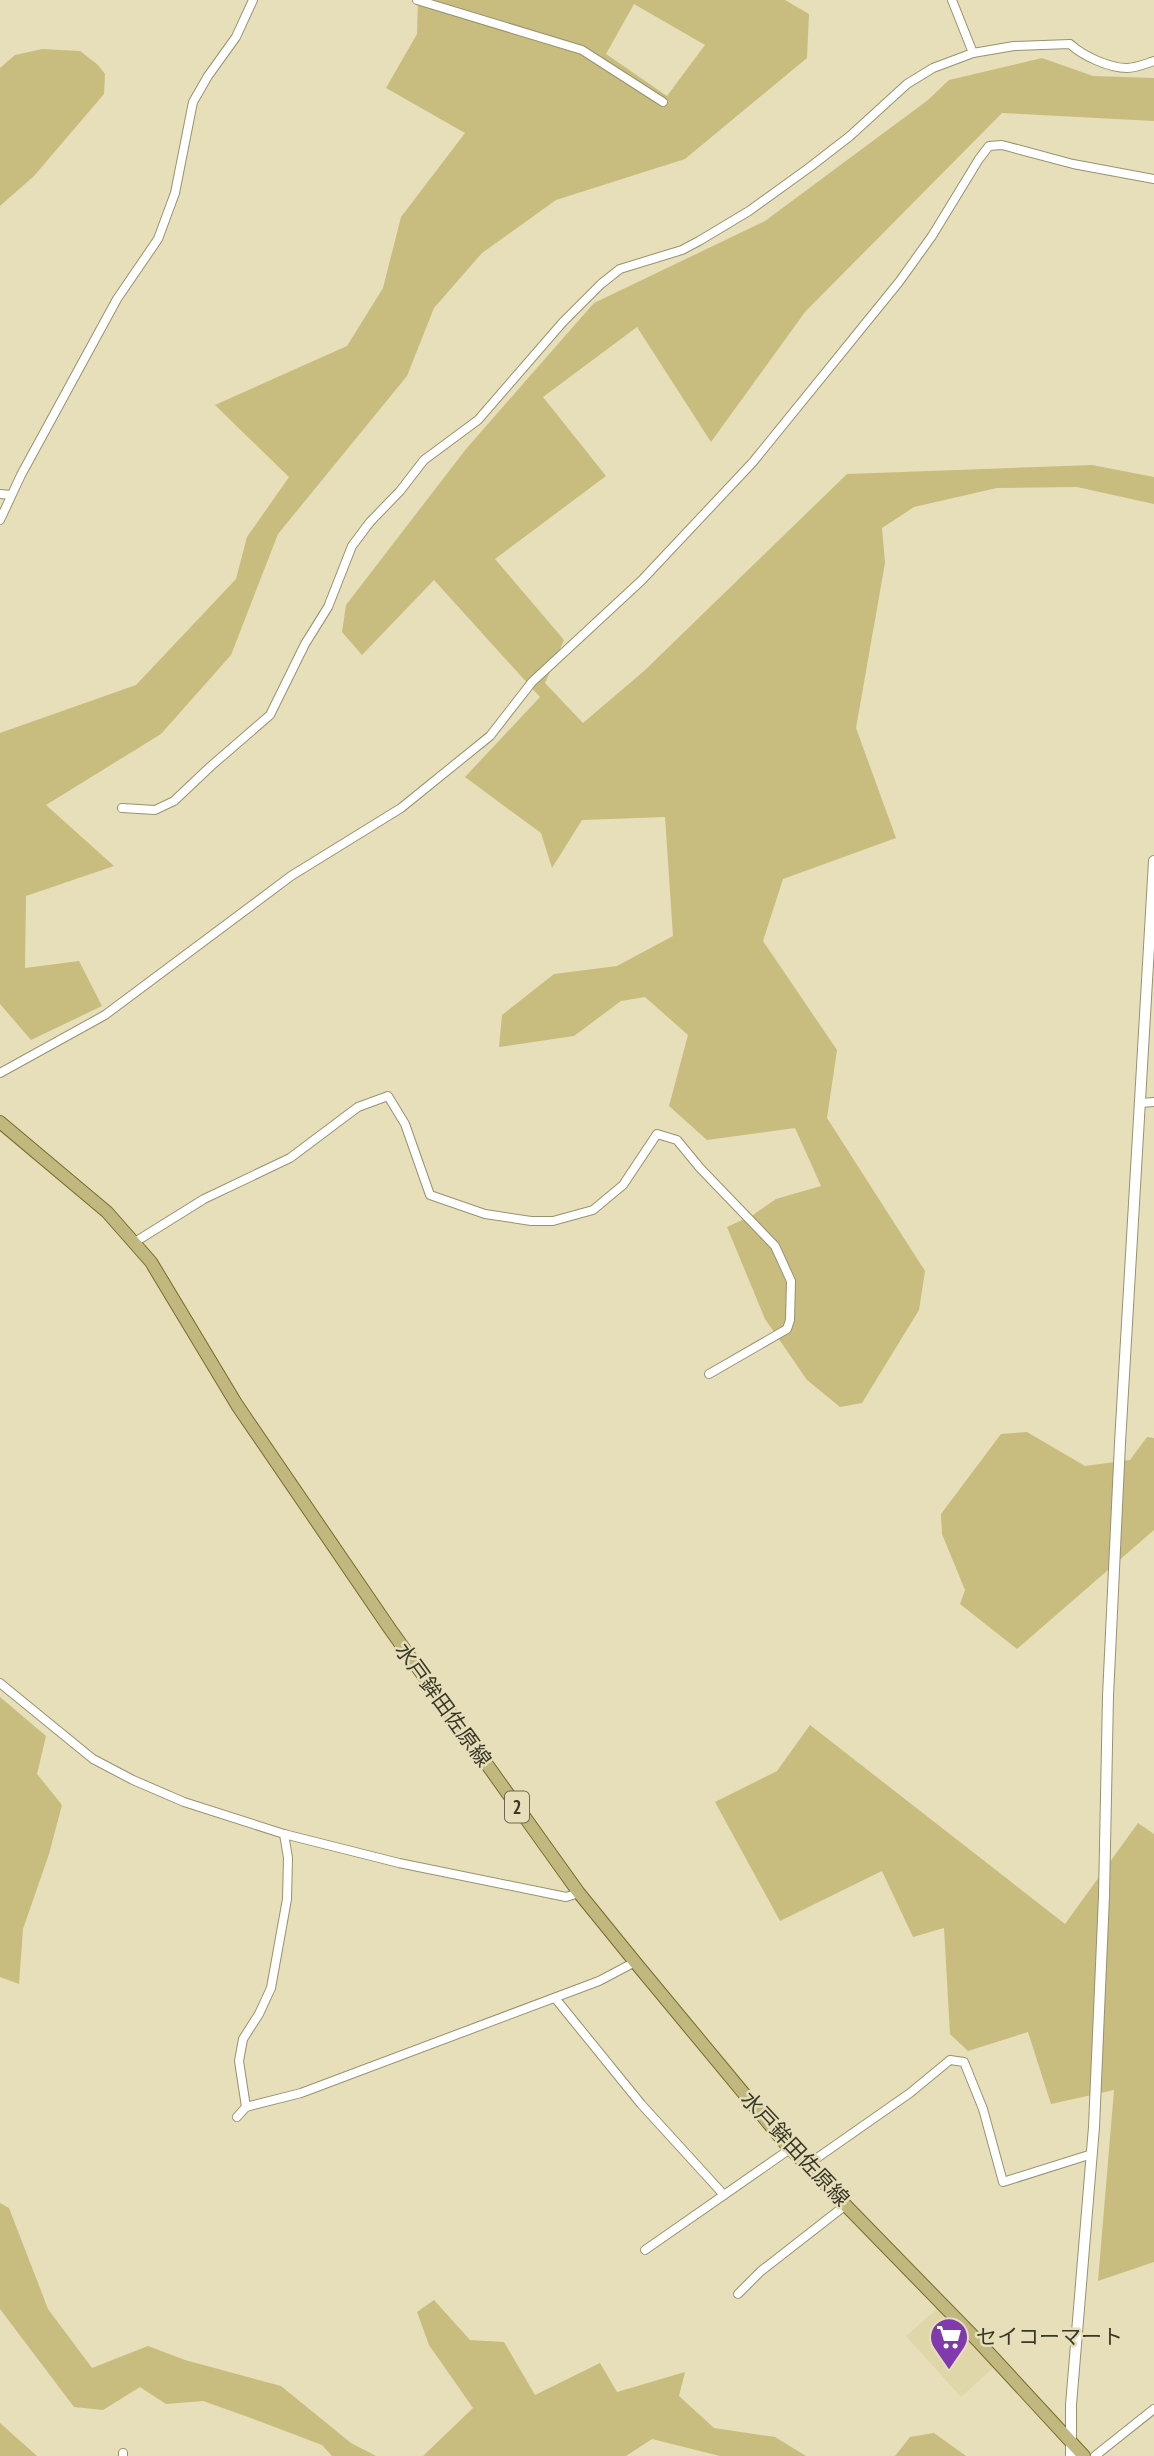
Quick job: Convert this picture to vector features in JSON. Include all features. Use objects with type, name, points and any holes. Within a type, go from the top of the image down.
[{"type":"main road","name":"水戸鉾田佐原線","points":[[1,1127],[107,1212],[151,1262],[237,1405],[367,1596],[579,1893],[635,1962],[790,2149],[847,2204],[1084,2456]]},
{"type":"street","points":[[0,520],[117,299],[158,239],[174,193],[186,128],[196,95],[236,37],[253,0]]},
{"type":"street","points":[[417,0],[582,50],[663,102]]},
{"type":"street","points":[[951,0],[974,53]]},
{"type":"street","points":[[122,808],[155,810],[174,801],[270,715],[305,644],[328,607],[352,546],[370,522],[400,491],[424,460],[478,420],[563,322],[620,269],[682,250],[739,217],[840,144],[907,84],[933,68],[974,53],[1014,46],[1070,44],[1080,53],[1119,67],[1139,66],[1154,61]]},
{"type":"street","points":[[0,1073],[105,1014],[290,876],[401,808],[491,736],[532,682],[642,580],[753,462],[900,282],[989,146],[1002,145],[1073,164],[1154,179]]},
{"type":"street","points":[[0,494],[11,495]]},
{"type":"street","points":[[1072,2456],[1072,2405],[1091,2154],[1104,1896],[1108,1696],[1154,861]]},
{"type":"street","points":[[135,1242],[204,1199],[290,1158],[358,1107],[388,1096],[405,1124],[430,1195],[485,1214],[531,1221],[553,1221],[593,1210],[623,1185],[657,1134],[677,1140],[700,1168],[775,1246],[791,1281],[790,1320],[787,1329],[709,1374]]},
{"type":"street","points":[[1140,1103],[1154,1102]]},
{"type":"street","points":[[0,1683],[93,1759],[184,1802],[284,1834],[399,1863],[566,1897],[579,1893]]},
{"type":"street","points":[[246,2107],[239,2061],[243,2039],[271,1988],[287,1899],[288,1857],[284,1834]]},
{"type":"street","points":[[237,2117],[246,2107],[302,2092],[555,1998],[599,1981],[635,1962]]},
{"type":"street","points":[[555,1998],[641,2104],[724,2195]]},
{"type":"street","points":[[807,2165],[910,2093],[950,2060],[964,2062],[983,2109],[1003,2182],[1091,2154]]},
{"type":"street","points":[[645,2250],[790,2149]]},
{"type":"street","points":[[738,2294],[761,2272],[847,2204]]},
{"type":"street","points":[[1095,2456],[1154,2409]]},
{"type":"shaded area","points":[[418,0],[785,0],[809,14],[807,58],[685,159],[556,200],[482,253],[434,308],[407,376],[278,534],[231,655],[161,734],[46,805],[114,866],[26,896],[25,968],[79,961],[102,1006],[31,1040],[0,1004],[0,733],[136,685],[236,579],[247,537],[289,477],[215,405],[347,346],[383,288],[401,217],[465,133],[386,88],[417,34]],"holes":[[[634,4],[705,45],[667,96],[606,54]]]},
{"type":"shaded area","points":[[42,49],[80,51],[105,74],[104,94],[34,176],[0,206],[0,68],[15,55]]},
{"type":"shaded area","points":[[1042,58],[1093,76],[1154,78],[1154,121],[1002,113],[805,312],[711,442],[637,327],[543,397],[606,476],[495,559],[564,640],[545,683],[583,723],[644,671],[847,474],[1092,465],[1154,477],[1154,504],[1077,487],[997,488],[914,507],[882,528],[885,563],[856,728],[896,838],[783,879],[763,941],[837,1050],[827,1118],[925,1271],[919,1310],[862,1403],[840,1407],[807,1380],[765,1319],[727,1227],[753,1215],[776,1199],[821,1186],[795,1128],[707,1140],[669,1106],[688,1035],[645,997],[621,1001],[574,1036],[499,1047],[502,1015],[554,974],[617,966],[673,936],[665,817],[582,820],[552,868],[541,833],[465,777],[540,697],[434,580],[362,655],[342,632],[346,605],[466,449],[594,303],[765,221],[928,100],[949,80]]},
{"type":"shaded area","points":[[1027,1432],[1085,1466],[1130,1460],[1147,1437],[1154,1438],[1154,1530],[1017,1649],[960,1604],[965,1590],[942,1534],[941,1514],[1001,1434]]},
{"type":"shaded area","points":[[0,1697],[46,1736],[37,1774],[62,1805],[49,1854],[23,1929],[19,1984],[0,1977]]},
{"type":"shaded area","points":[[810,1725],[1065,1924],[1138,1823],[1154,1834],[1154,2262],[1098,2281],[1114,2090],[1051,2104],[1028,2032],[968,2051],[950,2034],[944,1928],[913,1937],[882,1871],[780,1921],[715,1802],[777,1771]]},
{"type":"shaded area","points":[[0,2203],[9,2208],[48,2309],[92,2368],[148,2346],[185,2360],[281,2386],[351,2443],[376,2456],[332,2456],[322,2445],[251,2418],[203,2401],[166,2404],[140,2387],[103,2410],[74,2407],[0,2309]]},
{"type":"shaded area","points":[[434,2300],[470,2340],[504,2342],[535,2395],[600,2363],[617,2392],[685,2372],[679,2396],[714,2428],[775,2437],[806,2456],[720,2456],[652,2439],[626,2456],[423,2456],[473,2408],[429,2345],[417,2312]]},
{"type":"shaded area","points":[[939,2307],[994,2367],[961,2397],[906,2336]]},
{"type":"shaded area","points":[[0,2423],[37,2456],[0,2456]]},
{"type":"shaded area","points":[[934,2433],[966,2456],[895,2456],[910,2437]]},
{"type":"place","name":"セイコーマート","points":[[949,2371]]}]
